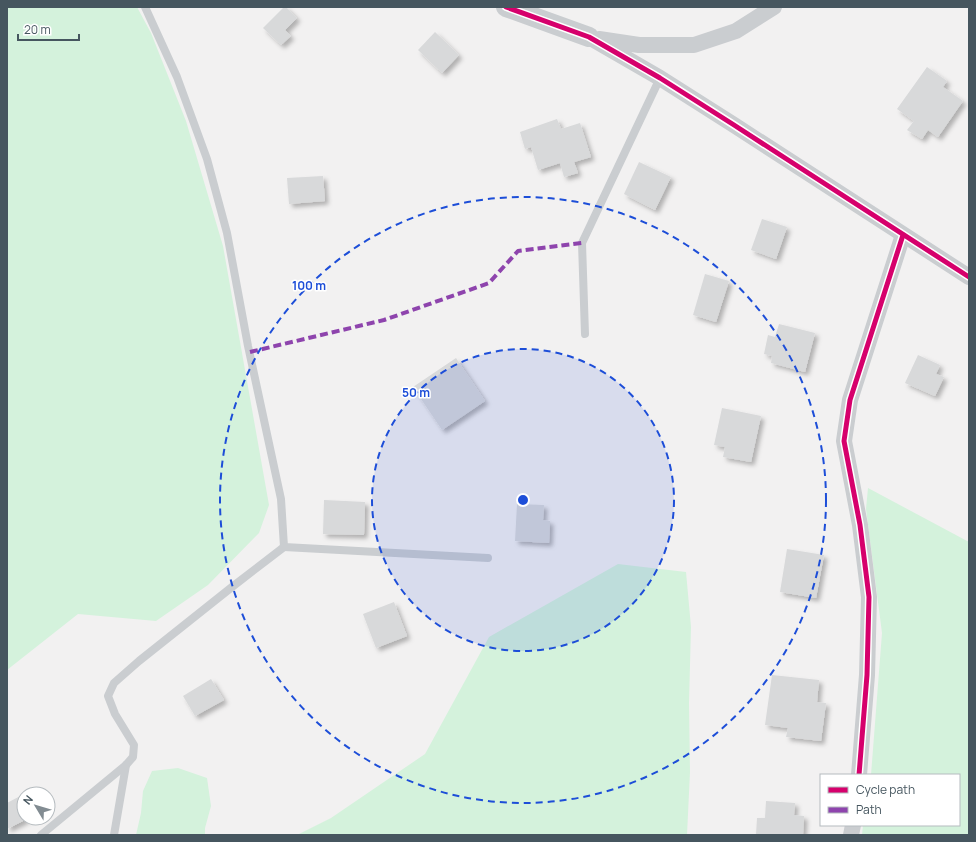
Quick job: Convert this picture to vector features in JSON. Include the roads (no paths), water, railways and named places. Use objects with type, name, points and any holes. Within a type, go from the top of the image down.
[{"type":"street","points":[[506,7],[589,37],[660,78],[969,277]]},
{"type":"street","points":[[589,37],[639,45],[694,45],[736,30],[774,7]]},
{"type":"street","points":[[859,774],[867,675],[869,597],[860,525],[844,441],[850,400],[903,235]]},
{"type":"lane","points":[[145,7],[177,77],[208,159],[227,232],[248,346],[281,499],[284,547]]},
{"type":"lane","points":[[585,334],[582,243],[660,78]]},
{"type":"lane","points":[[41,835],[126,765],[133,757],[134,745],[115,714],[108,696],[114,683],[157,646],[284,547],[488,558]]},
{"type":"lane","points":[[114,835],[126,765]]}]
